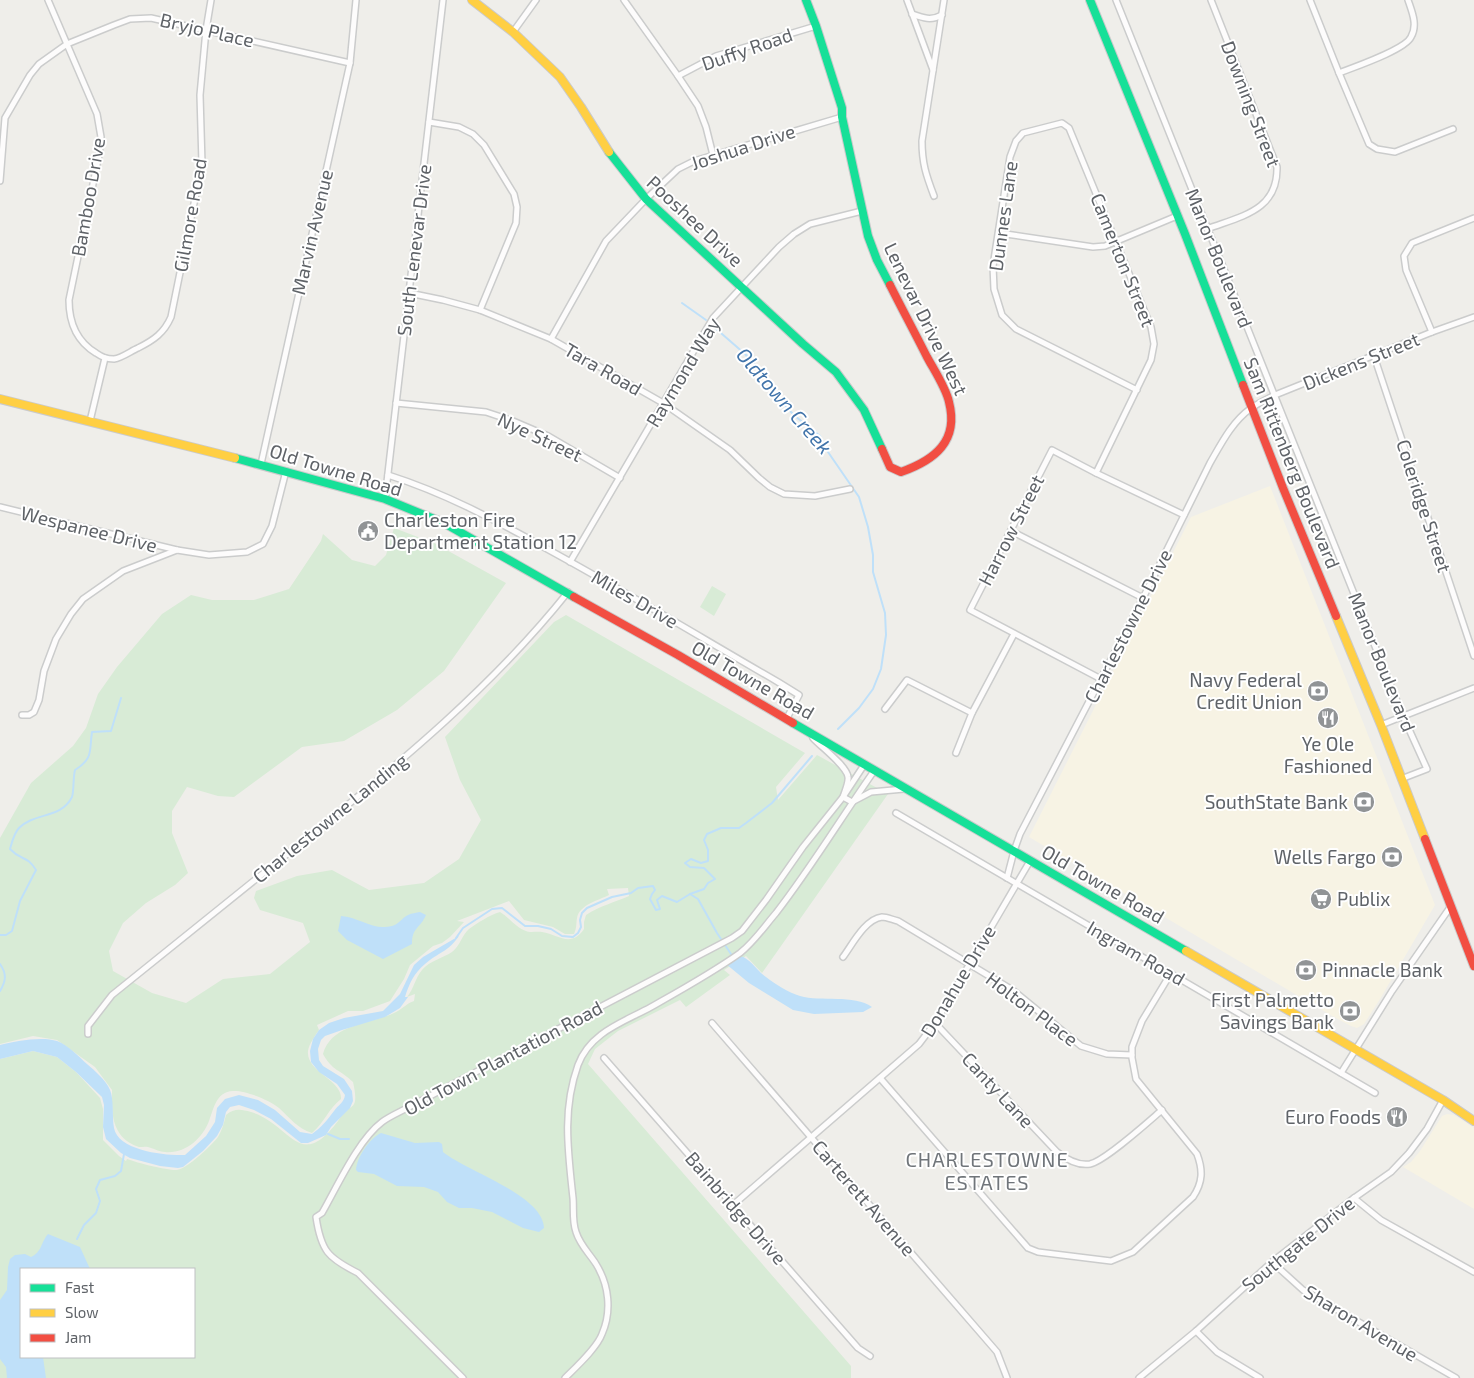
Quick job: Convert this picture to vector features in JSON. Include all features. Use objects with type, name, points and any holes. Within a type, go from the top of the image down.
[{"type":"main road","name":"Pooshee Drive","points":[[472,0],[513,32],[560,77],[612,158],[646,199],[836,372],[864,410],[890,467]]},
{"type":"main road","name":"Lenevar Drive West","points":[[806,0],[842,108],[842,117],[868,236],[877,260],[949,400],[952,412],[952,424],[948,440],[930,461],[901,472],[890,467]]},
{"type":"main road","name":"Sam Rittenberg Boulevard","points":[[1090,0],[1177,216],[1251,408],[1381,725],[1474,966]]},
{"type":"main road","name":"Old Towne Road","points":[[0,399],[286,470],[385,499],[444,524],[568,592],[804,728],[874,771],[1443,1100],[1474,1121]]},
{"type":"main road","name":"Sam Rittenberg Boulevard","points":[[1464,938],[1474,958]]},
{"type":"main road","name":"Old Towne Road","points":[[1443,1100],[1474,1112]]},
{"type":"street","name":"Bamboo Drive","points":[[48,0],[97,114],[101,137],[99,155],[69,300],[69,314],[74,331],[80,341],[105,358]]},
{"type":"street","name":"Gilmore Road","points":[[105,358],[115,359],[154,340],[166,328],[171,317],[202,164],[200,95],[206,30],[211,0]]},
{"type":"street","name":"Marvin Avenue","points":[[261,464],[350,63],[356,0]]},
{"type":"street","name":"South Lenevar Drive","points":[[385,499],[443,0]]},
{"type":"street","points":[[513,32],[536,0]]},
{"type":"street","points":[[624,0],[698,106],[706,127],[713,155]]},
{"type":"street","points":[[907,0],[933,70]]},
{"type":"street","points":[[934,196],[925,173],[922,158],[922,141],[944,0]]},
{"type":"street","name":"Manor Boulevard","points":[[1116,0],[1403,716],[1427,769],[1401,779]]},
{"type":"street","name":"Downing Street","points":[[1207,230],[1252,212],[1272,196],[1278,182],[1277,167],[1211,0]]},
{"type":"street","points":[[1310,0],[1365,137],[1370,144],[1377,149],[1395,152],[1453,130]]},
{"type":"street","points":[[1339,73],[1400,48],[1411,39],[1414,28],[1414,15],[1408,0]]},
{"type":"street","points":[[912,14],[930,19],[942,16]]},
{"type":"street","name":"Bryjo Place","points":[[0,181],[5,118],[30,75],[39,64],[67,44],[122,22],[140,18],[151,18],[350,63]]},
{"type":"street","name":"Duffy Road","points":[[678,76],[716,56],[816,26]]},
{"type":"street","name":"Joshua Drive","points":[[551,339],[606,241],[646,199],[678,170],[694,161],[842,117]]},
{"type":"street","points":[[429,122],[459,127],[473,134],[484,145],[508,183],[517,207],[516,223],[480,310]]},
{"type":"street","name":"Dunnes Lane","points":[[1069,128],[1062,123],[1053,124],[1023,134],[1016,141],[1010,157],[993,266],[994,289],[1002,315],[1016,329],[1137,390]]},
{"type":"street","name":"Camerton Street","points":[[1069,128],[1151,327],[1154,344],[1151,360],[1096,473]]},
{"type":"street","name":"Raymond Way","points":[[570,562],[714,318],[779,247],[810,224],[862,212]]},
{"type":"street","points":[[999,233],[1093,247],[1105,246],[1177,216]]},
{"type":"street","points":[[1432,332],[1406,270],[1404,256],[1412,243],[1474,218]]},
{"type":"street","name":"Tara Road","points":[[409,293],[480,310],[551,339],[663,403],[730,450],[770,487],[784,494],[803,497],[850,489]]},
{"type":"street","points":[[1473,318],[1474,325]]},
{"type":"street","name":"Dickens Street","points":[[1251,408],[1275,395],[1432,332],[1473,318]]},
{"type":"street","name":"Coleridge Street","points":[[1374,356],[1474,656]]},
{"type":"street","points":[[90,421],[105,358]]},
{"type":"street","name":"Nye Street","points":[[396,402],[486,412],[513,421],[548,436],[620,478]]},
{"type":"street","name":"Charlestowne Drive","points":[[1007,878],[1020,834],[1220,445],[1239,419],[1251,408]]},
{"type":"street","name":"Harrow Street","points":[[1014,634],[970,610],[1052,450],[1096,473]]},
{"type":"street","name":"Wespanee Drive","points":[[0,507],[177,550],[209,555],[247,552],[262,544],[272,526],[286,470]]},
{"type":"street","points":[[1096,473],[1184,515]]},
{"type":"street","name":"Miles Drive","points":[[388,475],[422,486],[492,519],[799,695],[786,718]]},
{"type":"street","points":[[1011,531],[1143,598]]},
{"type":"street","points":[[22,715],[29,715],[34,712],[39,700],[44,671],[56,639],[71,614],[83,599],[123,571],[177,550]]},
{"type":"street","name":"Charlestowne Landing","points":[[88,1034],[88,1026],[112,995],[365,792],[464,706],[544,623],[568,592]]},
{"type":"street","points":[[956,753],[972,713],[1014,634],[1101,679]]},
{"type":"street","points":[[885,709],[907,680],[972,713]]},
{"type":"street","points":[[1381,725],[1474,688]]},
{"type":"street","points":[[804,728],[846,771],[848,777],[843,796],[852,802],[871,792],[907,789]]},
{"type":"street","name":"Old Town Plantation Road","points":[[463,1378],[358,1273],[338,1262],[325,1248],[319,1237],[316,1217],[322,1213],[358,1150],[372,1131],[382,1122],[742,931],[864,765]]},
{"type":"street","name":"Old Town Plantation Road","points":[[565,1378],[584,1359],[602,1335],[608,1312],[608,1294],[603,1278],[596,1264],[581,1246],[575,1230],[567,1144],[567,1113],[570,1093],[579,1063],[590,1044],[612,1026],[649,1008],[708,974],[741,952],[755,939],[791,894],[874,771]]},
{"type":"street","name":"Ingram Road","points":[[896,813],[1375,1093]]},
{"type":"street","name":"Donahue Drive","points":[[733,1205],[919,1044],[935,1023],[1030,861]]},
{"type":"street","points":[[1341,1073],[1451,905]]},
{"type":"street","name":"Holton Place","points":[[843,957],[864,928],[873,920],[883,917],[898,921],[1014,991],[1081,1046],[1107,1054],[1132,1055]]},
{"type":"street","points":[[880,1078],[1028,1248],[1038,1252],[1111,1261],[1134,1252],[1194,1196],[1201,1178],[1202,1166],[1197,1154],[1136,1078],[1132,1055],[1135,1036],[1142,1021],[1171,973]]},
{"type":"street","name":"Carterett Avenue","points":[[712,1023],[812,1136],[997,1352],[1007,1378]]},
{"type":"street","name":"Canty Lane","points":[[935,1023],[1057,1152],[1075,1162],[1090,1164],[1104,1158],[1162,1110]]},
{"type":"street","name":"Bainbridge Drive","points":[[604,1058],[858,1348],[870,1356]]},
{"type":"street","name":"Southgate Drive","points":[[1139,1378],[1196,1331],[1272,1262],[1354,1198],[1391,1172],[1409,1153],[1427,1129],[1443,1100]]},
{"type":"street","points":[[1354,1198],[1381,1220],[1474,1272]]},
{"type":"street","name":"Sharon Avenue","points":[[1272,1262],[1303,1290],[1456,1378]]},
{"type":"street","points":[[1196,1331],[1217,1352],[1260,1378]]},
{"type":"shaded area","points":[[1270,486],[1435,905],[1380,999],[1364,1024],[1357,1028],[1334,1017],[1029,837],[1191,517]]},
{"type":"shaded area","points":[[1447,1114],[1454,1115],[1474,1128],[1474,1209],[1403,1167],[1411,1162],[1442,1116]]},
{"type":"green space","points":[[394,528],[434,543],[506,583],[444,671],[397,710],[344,741],[302,747],[234,797],[218,796],[187,787],[172,811],[172,833],[188,873],[175,885],[146,903],[123,923],[109,951],[113,971],[152,993],[186,1003],[223,979],[270,974],[310,942],[303,923],[260,910],[254,898],[256,891],[297,876],[332,870],[369,890],[424,883],[459,859],[481,820],[460,780],[445,737],[554,622],[566,615],[805,753],[776,787],[778,800],[817,755],[888,794],[762,973],[746,956],[724,970],[730,975],[686,1007],[680,1000],[618,1031],[595,1049],[588,1064],[851,1366],[851,1378],[0,1378],[0,1059],[33,1051],[57,1057],[76,1072],[100,1098],[103,1109],[103,1140],[126,1161],[127,1159],[165,1169],[180,1169],[192,1162],[210,1146],[218,1137],[226,1115],[238,1110],[251,1112],[265,1118],[295,1140],[304,1144],[314,1143],[325,1136],[355,1101],[353,1082],[333,1067],[323,1054],[327,1044],[334,1036],[352,1026],[394,1013],[414,1001],[415,994],[407,997],[422,970],[432,962],[452,952],[469,929],[484,919],[500,912],[526,931],[542,932],[564,939],[574,938],[584,929],[586,915],[629,896],[628,888],[607,889],[609,895],[585,906],[581,910],[577,918],[574,934],[565,934],[553,927],[524,920],[509,901],[457,921],[464,922],[450,937],[442,943],[433,946],[410,965],[404,979],[390,1001],[363,1011],[348,1011],[317,1025],[319,1030],[309,1048],[309,1058],[313,1065],[336,1086],[340,1092],[341,1099],[312,1133],[298,1126],[270,1102],[250,1094],[233,1091],[223,1094],[219,1098],[206,1128],[186,1148],[179,1151],[165,1152],[148,1147],[139,1147],[126,1140],[117,1129],[113,1113],[112,1090],[95,1067],[57,1040],[33,1036],[0,1044],[0,838],[31,783],[73,746],[86,728],[98,694],[117,667],[162,614],[191,595],[212,600],[254,600],[289,589],[321,541],[323,534],[352,560],[375,566],[386,555]]},
{"type":"green space","points":[[712,586],[726,594],[714,616],[700,607]]},
{"type":"water","points":[[420,912],[426,915],[413,934],[412,944],[383,959],[347,940],[338,931],[341,916],[385,927],[398,923],[412,913]]},
{"type":"water","points":[[459,936],[443,952],[421,967],[412,979],[405,997],[408,997],[400,1008],[385,1017],[325,1036],[321,1040],[318,1049],[319,1060],[323,1066],[344,1079],[352,1091],[353,1101],[350,1108],[331,1127],[326,1135],[308,1143],[301,1143],[271,1119],[239,1105],[230,1107],[226,1112],[223,1125],[217,1136],[203,1151],[183,1167],[160,1166],[130,1158],[121,1153],[106,1139],[103,1127],[104,1105],[102,1097],[57,1057],[33,1051],[0,1059],[0,1045],[13,1042],[44,1039],[57,1041],[65,1045],[97,1073],[108,1086],[112,1098],[114,1128],[117,1136],[133,1147],[156,1153],[185,1155],[206,1136],[215,1122],[217,1108],[225,1099],[239,1095],[258,1100],[275,1110],[300,1132],[312,1134],[327,1120],[342,1102],[345,1095],[337,1084],[319,1072],[311,1062],[310,1051],[313,1039],[319,1030],[329,1023],[344,1018],[383,1011],[400,994],[414,965],[423,957]]},
{"type":"water","points":[[740,956],[747,959],[774,983],[796,995],[808,998],[847,999],[865,1003],[872,1007],[863,1012],[814,1014],[793,1010],[749,983],[726,964]]},
{"type":"water","points":[[381,1133],[415,1143],[439,1142],[442,1144],[443,1152],[518,1194],[540,1216],[544,1228],[539,1232],[523,1228],[492,1212],[472,1208],[459,1208],[447,1202],[438,1192],[424,1187],[397,1186],[374,1174],[358,1172],[356,1170],[361,1154],[372,1139]]},
{"type":"water","points":[[48,1234],[80,1247],[90,1268],[20,1268],[20,1358],[43,1358],[46,1378],[7,1378],[6,1367],[0,1359],[0,1300],[7,1290],[10,1259],[15,1255],[25,1254],[31,1257],[35,1255]]},
{"type":"waterway","name":"Oldtown Creek","points":[[682,303],[706,320]]},
{"type":"waterway","name":"Oldtown Creek","points":[[714,327],[745,354],[763,374],[786,407],[820,436],[828,452],[859,497],[868,527],[873,555],[873,572],[885,613],[886,635],[881,669],[873,689],[859,708],[838,729]]},
{"type":"waterway","points":[[0,935],[6,935],[12,931],[20,901],[36,870],[30,862],[10,849],[16,832],[25,823],[55,812],[67,804],[73,795],[75,770],[85,762],[90,754],[92,732],[111,731],[121,698]]},
{"type":"waterway","name":"Oldtown Creek","points":[[456,938],[463,928],[492,909],[502,908],[525,926],[538,926],[551,929],[562,936],[573,937],[581,927],[582,913],[587,908],[612,897],[631,893],[638,888],[653,886],[655,890],[650,899],[656,910],[660,909],[657,900],[662,896],[677,902],[690,894],[704,889],[708,883],[715,879],[704,868],[690,867],[685,863],[691,859],[701,863],[708,861],[708,850],[704,840],[707,834],[721,828],[739,828],[746,823],[772,803],[812,756]]},
{"type":"waterway","points":[[690,894],[698,899],[733,957]]},
{"type":"waterway","points":[[0,964],[5,978],[0,991]]},
{"type":"waterway","points":[[328,1134],[340,1139],[349,1139]]},
{"type":"waterway","points":[[77,1239],[84,1225],[96,1213],[100,1201],[96,1189],[100,1180],[115,1176],[121,1171],[124,1154]]},
{"type":"traffic: fast","points":[[806,0],[842,108],[842,117],[868,236],[877,260],[890,285]]},
{"type":"traffic: fast","points":[[1090,0],[1185,234],[1243,385]]},
{"type":"traffic: fast","points":[[609,152],[646,199],[803,344],[836,372],[864,410],[882,449]]},
{"type":"traffic: fast","points":[[235,458],[385,499],[444,523],[574,597]]},
{"type":"traffic: fast","points":[[793,723],[1186,951]]},
{"type":"traffic: slow","points":[[472,0],[513,32],[560,77],[609,152]]},
{"type":"traffic: slow","points":[[0,399],[235,458]]},
{"type":"traffic: slow","points":[[1336,616],[1425,839]]},
{"type":"traffic: slow","points":[[1186,951],[1443,1100],[1474,1121]]},
{"type":"traffic: jam","points":[[882,449],[890,467],[901,472],[934,455],[942,447],[951,428],[949,402],[943,385],[890,285]]},
{"type":"traffic: jam","points":[[1243,385],[1336,616]]},
{"type":"traffic: jam","points":[[574,597],[678,655],[793,723]]},
{"type":"traffic: jam","points":[[1425,839],[1474,966]]},
{"type":"place","name":"Charleston Fire Department Station 12","points":[[368,531]]},
{"type":"place","name":"Navy Federal Credit Union","points":[[1318,691]]},
{"type":"place","name":"Ye Ole Fashioned","points":[[1328,718]]},
{"type":"place","name":"SouthState Bank","points":[[1364,802]]},
{"type":"place","name":"Wells Fargo","points":[[1392,857]]},
{"type":"place","name":"Publix","points":[[1321,899]]},
{"type":"place","name":"Pinnacle Bank","points":[[1306,970]]},
{"type":"place","name":"First Palmetto Savings Bank","points":[[1350,1011]]},
{"type":"place","name":"Euro Foods","points":[[1397,1117]]},
{"type":"district","name":"CHARLESTOWNE ESTATES","points":[[987,1172]]}]
